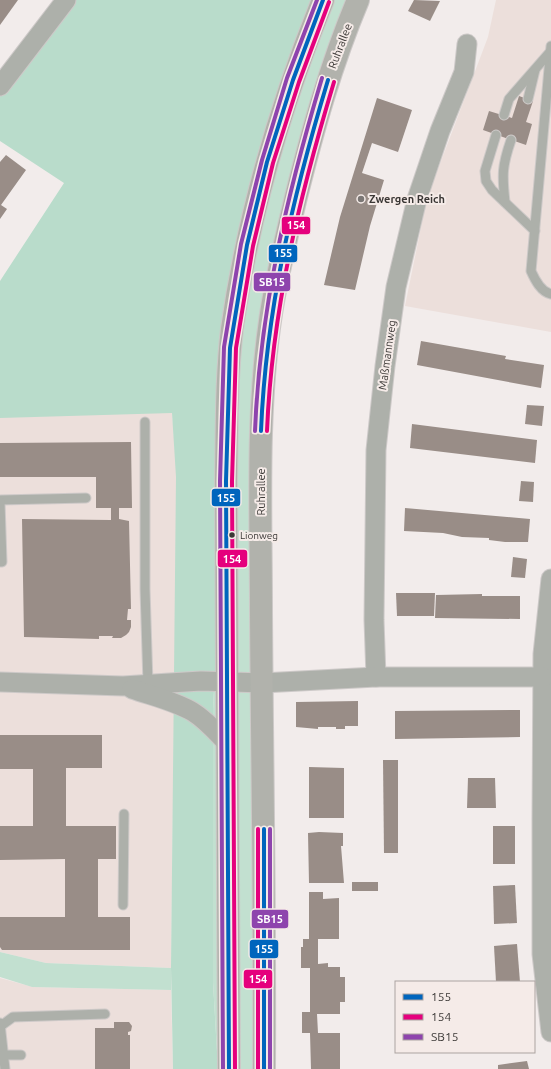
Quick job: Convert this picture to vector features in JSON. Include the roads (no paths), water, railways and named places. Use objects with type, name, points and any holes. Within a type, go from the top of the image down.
[{"type":"main road","points":[[229,1069],[226,480],[227,401],[232,331],[246,243],[270,151],[298,61],[323,0]]},
{"type":"main road","name":"Ruhrallee","points":[[264,1069],[265,868],[262,682],[262,428],[271,315],[284,249],[317,114],[330,74],[358,0]]},
{"type":"street","points":[[0,86],[66,0]]},
{"type":"street","name":"Maßmannweg","points":[[376,677],[374,620],[376,450],[385,366],[396,287],[417,199],[440,131],[464,72],[467,44]]},
{"type":"street","points":[[551,579],[545,625],[543,676],[542,954],[551,1032]]},
{"type":"street","points":[[0,682],[123,686],[227,681],[262,682],[376,677],[543,676]]},
{"type":"street","points":[[123,686],[167,700],[192,712],[204,720],[228,744]]},
{"type":"lane","points":[[504,115],[509,99],[551,49]]},
{"type":"lane","points":[[551,49],[531,271],[538,285],[548,294],[551,294]]},
{"type":"lane","points":[[528,99],[536,68]]},
{"type":"lane","points":[[496,135],[485,171],[486,181],[492,190],[535,231]]},
{"type":"lane","points":[[505,202],[503,168],[511,140]]},
{"type":"lane","points":[[145,422],[145,589],[148,684]]},
{"type":"lane","points":[[0,562],[2,562],[0,501],[86,498]]},
{"type":"lane","points":[[123,905],[124,814]]},
{"type":"lane","points":[[6,1069],[1,1024],[13,1017],[105,1014]]},
{"type":"lane","points":[[4,1055],[20,1055]]},
{"type":"place","name":"Zwergen Reich","points":[[361,199]]},
{"type":"place","name":"Lionweg","points":[[232,535]]}]
